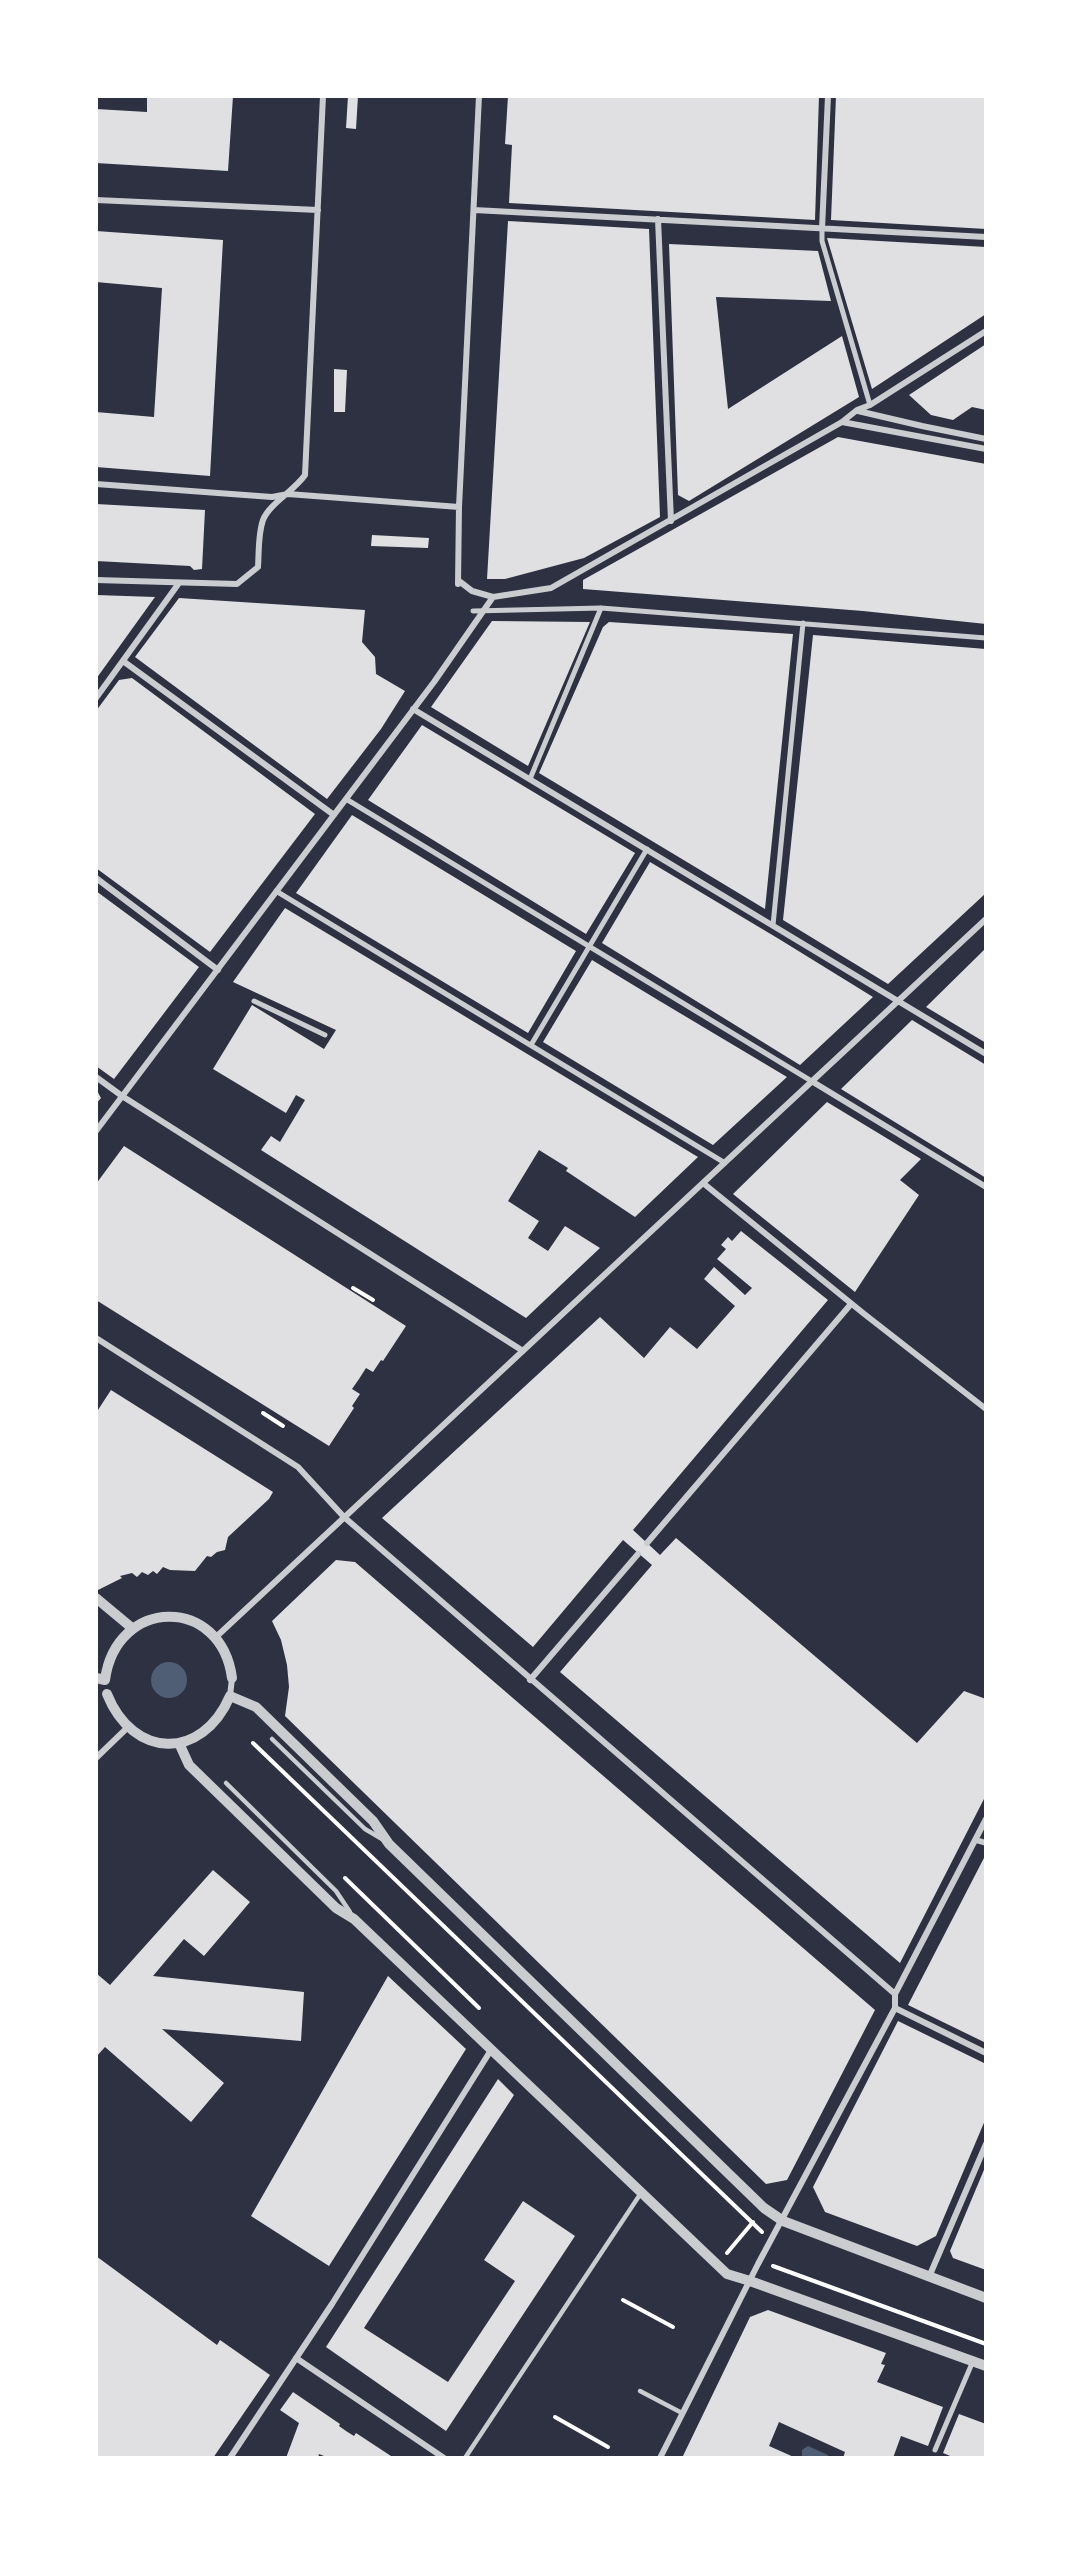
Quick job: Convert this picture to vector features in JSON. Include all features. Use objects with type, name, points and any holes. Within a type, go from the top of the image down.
[{"type":"street","points":[[96,580],[237,584],[258,567],[264,518],[274,505],[299,484],[306,471],[323,96]]},
{"type":"street","points":[[479,96],[459,507],[458,583],[472,591],[493,597],[551,588],[842,422],[857,410],[870,405],[986,331]]},
{"type":"street","points":[[828,96],[822,241],[870,405]]},
{"type":"street","points":[[96,200],[318,210]]},
{"type":"street","points":[[474,210],[986,237]]},
{"type":"street","points":[[658,219],[670,521]]},
{"type":"street","points":[[857,410],[986,439]]},
{"type":"street","points":[[842,422],[986,450]]},
{"type":"street","points":[[96,484],[272,496],[288,494],[459,507]]},
{"type":"street","points":[[96,698],[179,583]]},
{"type":"street","points":[[96,1131],[413,709],[493,597]]},
{"type":"street","points":[[530,779],[602,608]]},
{"type":"street","points":[[473,611],[602,608],[986,638]]},
{"type":"street","points":[[773,925],[803,623]]},
{"type":"street","points":[[123,661],[334,815]]},
{"type":"street","points":[[413,709],[900,1000],[986,1054]]},
{"type":"street","points":[[346,799],[986,1187]]},
{"type":"street","points":[[531,1045],[647,849]]},
{"type":"street","points":[[96,879],[218,970]]},
{"type":"street","points":[[276,891],[725,1163]]},
{"type":"street","points":[[216,1637],[986,919]]},
{"type":"street","points":[[255,1001],[325,1035]]},
{"type":"street","points":[[96,1077],[122,1096],[523,1351]]},
{"type":"street","points":[[703,1183],[851,1304],[986,1409]]},
{"type":"street","points":[[647,1543],[851,1304]]},
{"type":"street","points":[[96,1338],[298,1467],[344,1517],[895,1994]]},
{"type":"street","points":[[530,1680],[638,1554]]},
{"type":"street","points":[[96,1598],[132,1628]]},
{"type":"street","points":[[175,1617],[193,1621],[216,1637],[230,1664],[232,1678],[230,1696],[223,1713],[212,1727],[196,1737],[179,1743],[154,1742],[140,1737],[114,1713],[101,1679],[112,1651],[132,1628],[148,1620],[175,1617]]},
{"type":"street","points":[[230,1696],[256,1707],[374,1821],[389,1844],[764,2208],[783,2221],[986,2298]]},
{"type":"street","points":[[96,1758],[128,1728]]},
{"type":"street","points":[[179,1743],[189,1765],[336,1908],[354,1920],[727,2274],[986,2366]]},
{"type":"street","points":[[660,2458],[750,2281],[895,2008],[895,1994],[986,1819]]},
{"type":"street","points":[[976,1840],[986,1843]]},
{"type":"street","points":[[895,2008],[986,2053]]},
{"type":"street","points":[[230,2458],[491,2050]]},
{"type":"street","points":[[929,2277],[986,2144]]},
{"type":"street","points":[[296,2358],[444,2458]]},
{"type":"street","points":[[935,2450],[973,2361]]},
{"type":"lane","points":[[272,1740],[365,1829],[389,1844]]},
{"type":"lane","points":[[226,1783],[336,1891],[354,1920]]},
{"type":"lane","points":[[465,2458],[641,2192]]},
{"type":"lane","points":[[640,2391],[682,2413]]},
{"type":"path","points":[[352,1288],[373,1300]]},
{"type":"path","points":[[263,1413],[283,1426]]},
{"type":"path","points":[[341,1875],[479,2008]]},
{"type":"path","points":[[716,2265],[764,2208]]},
{"type":"path","points":[[773,2266],[986,2344]]},
{"type":"path","points":[[623,2300],[673,2327]]},
{"type":"path","points":[[555,2417],[608,2447]]},
{"type":"water","points":[[169,1662],[182,1667],[187,1680],[182,1693],[169,1698],[156,1693],[151,1680],[156,1667]]},
{"type":"water","points":[[808,2446],[828,2455],[827,2458],[802,2458],[802,2450]]},
{"type":"building","points":[[147,96],[233,96],[228,171],[96,163],[96,109],[147,112]]},
{"type":"building","points":[[348,96],[358,96],[356,129],[346,128]]},
{"type":"building","points":[[508,96],[819,96],[815,220],[509,203],[512,145],[505,144]]},
{"type":"building","points":[[836,96],[986,96],[986,229],[831,220]]},
{"type":"building","points":[[508,221],[649,229],[660,517],[584,558],[505,579],[487,579]]},
{"type":"building","points":[[96,231],[223,240],[210,476],[96,467],[96,412],[154,417],[162,288],[96,282]]},
{"type":"building","points":[[827,238],[986,247],[986,314],[872,389]]},
{"type":"building","points":[[669,244],[818,251],[831,301],[716,297],[728,409],[842,336],[859,397],[689,501],[678,495]]},
{"type":"building","points":[[986,344],[986,410],[972,407],[953,420],[931,415],[909,395]]},
{"type":"building","points":[[334,369],[347,370],[345,412],[334,412]]},
{"type":"building","points":[[838,437],[986,464],[986,624],[863,611],[583,589],[583,580]]},
{"type":"building","points":[[96,504],[205,510],[202,569],[194,570],[190,566],[96,561]]},
{"type":"building","points":[[372,535],[429,538],[428,548],[371,546]]},
{"type":"building","points":[[96,595],[155,597],[96,679]]},
{"type":"building","points":[[179,598],[365,610],[362,642],[375,657],[376,674],[405,691],[381,729],[327,799],[135,657]]},
{"type":"building","points":[[492,621],[590,622],[528,766],[431,707]]},
{"type":"building","points":[[609,622],[793,634],[765,909],[539,773],[603,627]]},
{"type":"building","points":[[813,635],[986,649],[986,893],[888,984],[783,920]]},
{"type":"building","points":[[132,678],[315,814],[210,952],[96,868],[96,711],[119,680]]},
{"type":"building","points":[[422,725],[635,853],[586,934],[368,800]]},
{"type":"building","points":[[352,815],[576,951],[528,1033],[296,893]]},
{"type":"building","points":[[650,862],[873,997],[800,1065],[602,943]]},
{"type":"building","points":[[96,891],[199,967],[114,1079],[96,1066]]},
{"type":"building","points":[[285,908],[698,1157],[635,1217],[566,1171],[568,1168],[539,1150],[508,1201],[539,1221],[528,1238],[548,1251],[565,1226],[600,1248],[526,1318],[261,1150],[271,1136],[280,1142],[305,1100],[296,1095],[286,1113],[213,1069],[252,1005],[324,1049],[336,1030],[233,982]]},
{"type":"building","points":[[986,948],[986,1043],[926,1007]]},
{"type":"building","points":[[592,960],[787,1077],[713,1145],[543,1042]]},
{"type":"building","points":[[912,1020],[986,1065],[986,1178],[841,1089]]},
{"type":"building","points":[[96,1089],[101,1098],[96,1104]]},
{"type":"building","points":[[827,1102],[921,1159],[900,1180],[919,1195],[855,1292],[733,1194]]},
{"type":"building","points":[[124,1146],[406,1326],[383,1361],[381,1360],[373,1372],[366,1368],[352,1389],[360,1394],[352,1406],[354,1408],[329,1446],[96,1300],[96,1184]]},
{"type":"building","points":[[741,1231],[828,1300],[633,1530],[660,1555],[676,1538],[917,1743],[964,1691],[986,1699],[986,1795],[900,1963],[560,1672],[652,1565],[623,1540],[533,1647],[382,1518],[600,1317],[644,1358],[670,1327],[697,1349],[735,1306],[704,1279],[714,1267],[745,1295],[752,1288],[717,1259],[726,1249],[721,1245],[728,1237],[732,1241]]},
{"type":"building","points":[[111,1390],[273,1492],[269,1499],[228,1537],[225,1550],[211,1557],[207,1556],[195,1571],[170,1570],[163,1567],[157,1574],[153,1571],[148,1575],[142,1572],[137,1577],[132,1573],[120,1576],[122,1578],[96,1590],[96,1413]]},
{"type":"building","points":[[336,1560],[355,1562],[875,2010],[787,2180],[766,2184],[285,1716],[289,1687],[287,1665],[281,1640],[272,1621]]},
{"type":"building","points":[[986,1854],[986,2043],[908,2005]]},
{"type":"building","points":[[213,1870],[250,1902],[204,1956],[184,1939],[153,1976],[304,1992],[301,2041],[162,2029],[224,2083],[191,2122],[105,2047],[96,2057],[96,1973],[110,1985]]},
{"type":"building","points":[[388,1976],[466,2049],[329,2266],[251,2216]]},
{"type":"building","points":[[898,2021],[986,2064],[986,2118],[936,2236],[917,2246],[825,2212],[813,2187]]},
{"type":"building","points":[[498,2079],[514,2095],[364,2328],[448,2382],[515,2281],[484,2260],[523,2201],[575,2236],[446,2431],[326,2347]]},
{"type":"building","points":[[986,2165],[986,2270],[953,2258],[950,2251]]},
{"type":"building","points":[[96,2256],[217,2345],[220,2340],[270,2375],[213,2458],[96,2458]]},
{"type":"building","points":[[768,2310],[886,2353],[881,2364],[885,2365],[877,2382],[943,2407],[928,2446],[901,2436],[893,2458],[843,2458],[845,2452],[779,2422],[769,2446],[796,2458],[682,2458],[750,2317]]},
{"type":"building","points":[[293,2392],[340,2424],[339,2426],[346,2431],[354,2436],[356,2433],[394,2458],[329,2458],[319,2454],[318,2458],[286,2458],[299,2423],[280,2410]]},
{"type":"building","points":[[959,2414],[986,2424],[986,2458],[955,2458],[943,2453]]}]
